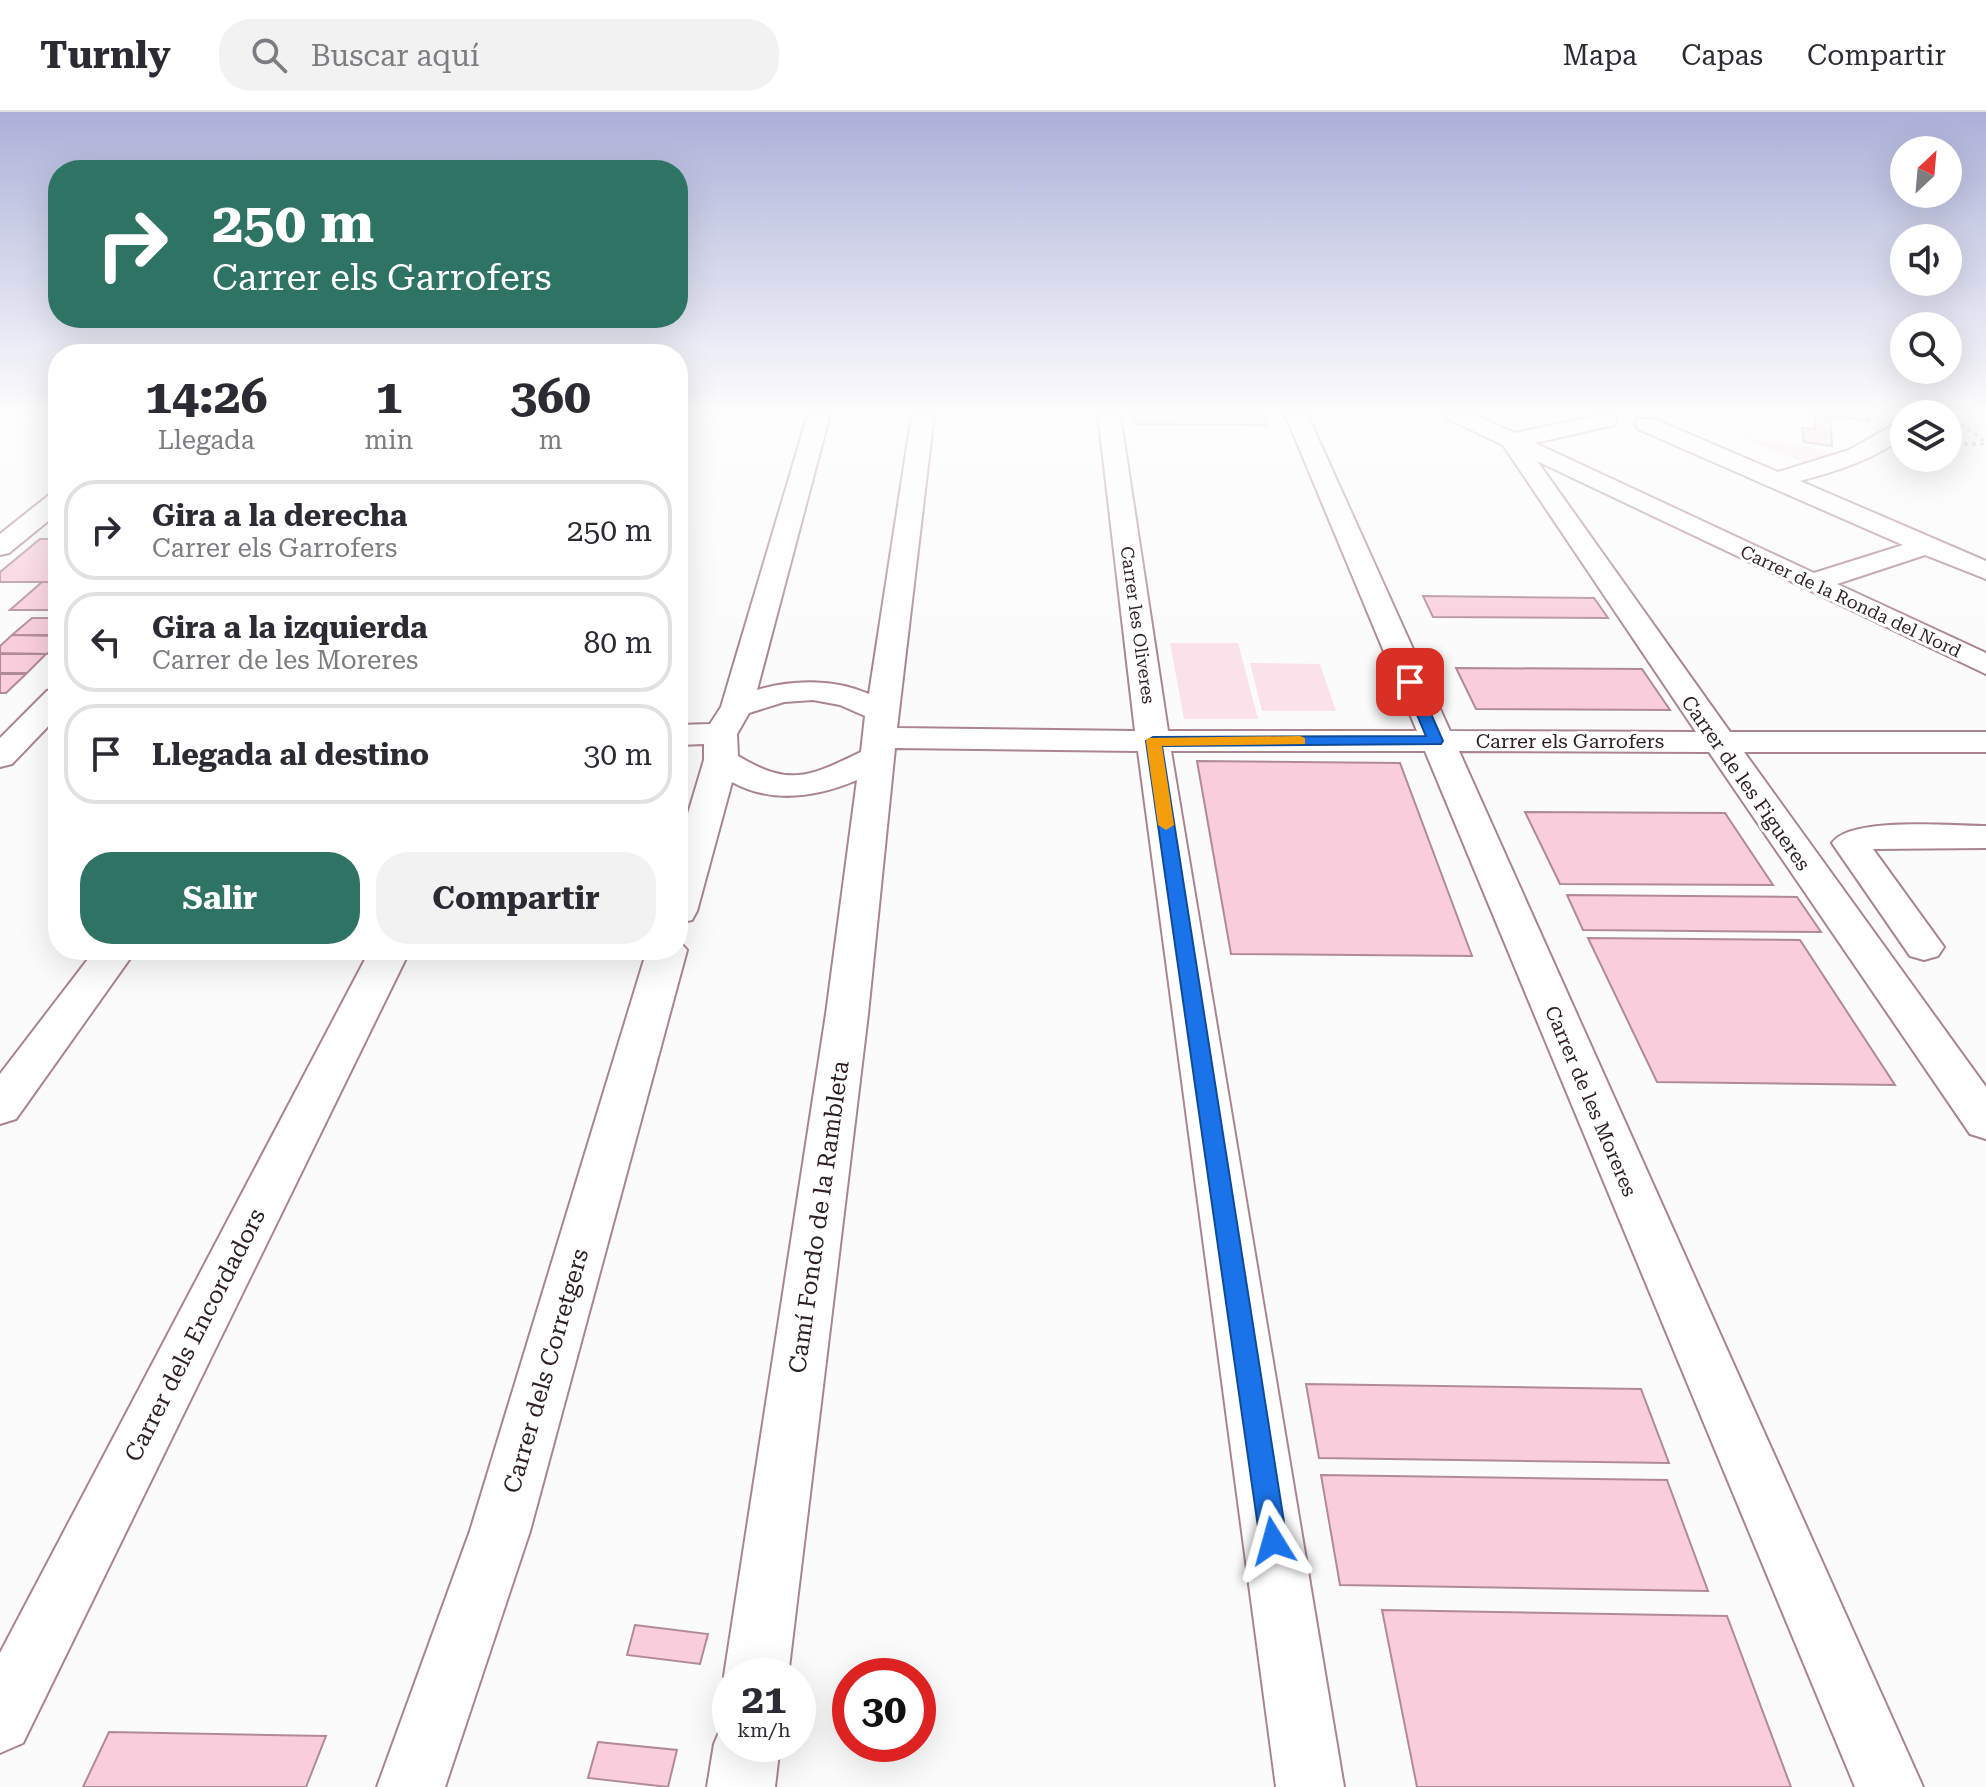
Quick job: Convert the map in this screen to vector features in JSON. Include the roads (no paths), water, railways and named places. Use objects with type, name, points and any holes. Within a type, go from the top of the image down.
[{"type":"street","points":[[688,875],[797,492]]},
{"type":"street","name":"Camí Fondo de la Rambleta","points":[[758,1658],[847,1014],[913,492]]},
{"type":"street","name":"Carrer les Oliveres","points":[[1120,492],[1153,741],[1310,1787]]},
{"type":"street","name":"Carrer de les Moreres","points":[[1329,492],[1889,1787]]},
{"type":"street","name":"Carrer de les Figueres","points":[[1545,492],[1716,741],[1986,1122]]},
{"type":"street","name":"Carrer de la Ronda del Nord","points":[[1620,492],[1986,665]]},
{"type":"street","points":[[1801,492],[1986,571]]},
{"type":"street","points":[[0,547],[48,508]]},
{"type":"street","points":[[1812,583],[1915,550]]},
{"type":"street","points":[[688,735],[727,734],[781,693],[813,691],[848,697],[880,735],[822,784],[789,786],[760,782],[727,734]]},
{"type":"street","points":[[7,743],[48,707]]},
{"type":"street","name":"Carrer els Garrofers","points":[[880,735],[1153,741],[1986,742]]},
{"type":"street","points":[[7,743],[48,737]]},
{"type":"street","points":[[1924,947],[1850,843],[1861,838],[1986,837]]},
{"type":"street","points":[[0,1107],[109,960]]},
{"type":"street","name":"Carrer dels Encordadors","points":[[0,1720],[385,960]]},
{"type":"street","name":"Carrer dels Corretgers","points":[[411,1787],[500,1531],[664,960]]},
{"type":"street","points":[[741,1787],[744,1762]]}]
